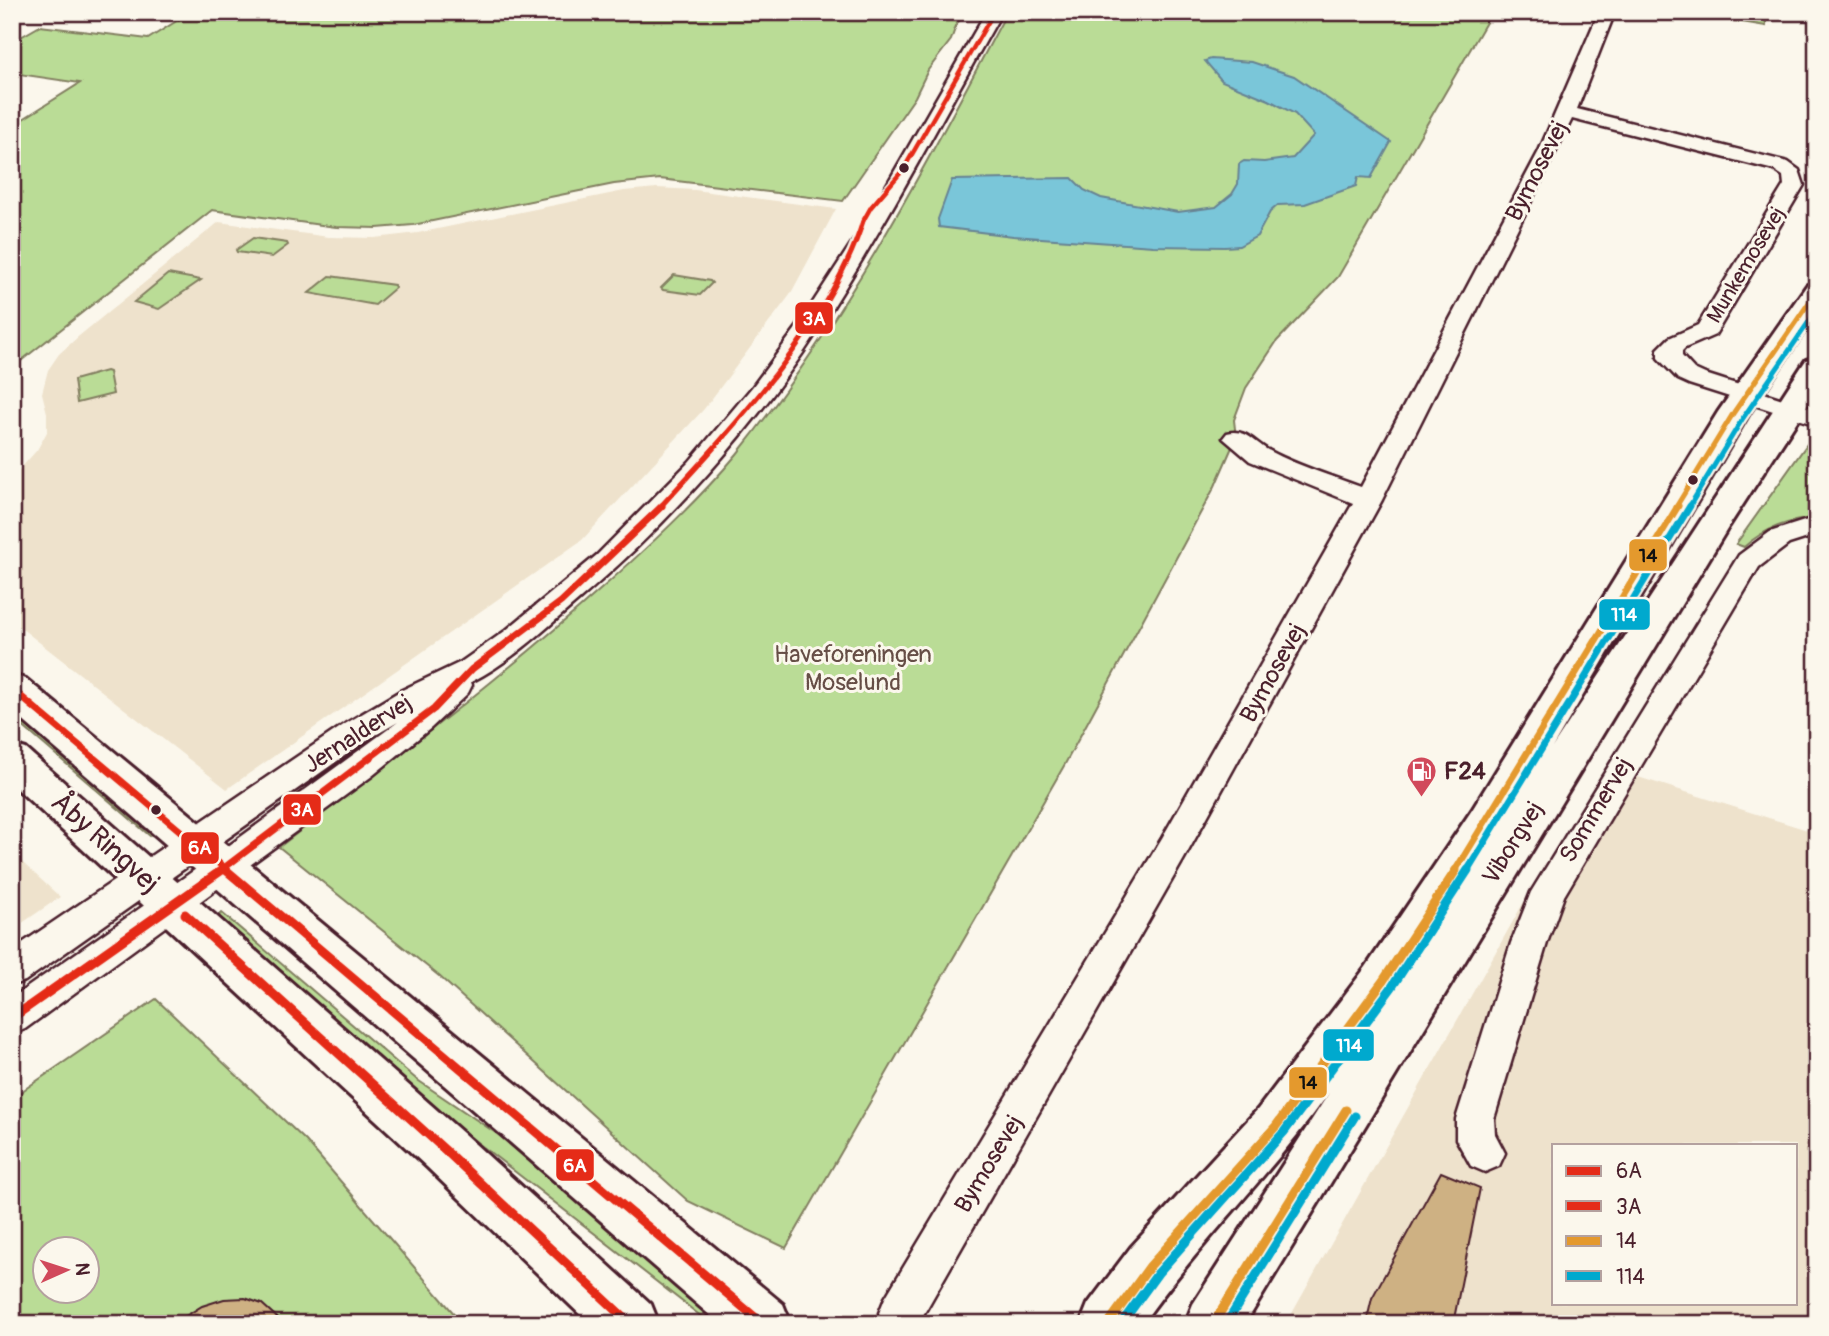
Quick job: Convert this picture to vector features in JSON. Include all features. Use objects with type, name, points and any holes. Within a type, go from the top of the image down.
[{"type":"main road","name":"Viborgvej","points":[[1108,1324],[1150,1266],[1276,1126],[1383,981],[1487,822],[1623,593],[1746,395],[1817,291]]},
{"type":"main road","name":"Viborgvej","points":[[1213,1324],[1705,538],[1803,414],[1817,366]]},
{"type":"main road","points":[[12,689],[763,1324]]},
{"type":"main road","name":"Åby Ringvej","points":[[12,760],[435,1140],[631,1324]]},
{"type":"street","name":"Jernaldervej","points":[[160,891],[434,709],[472,670],[570,594],[648,521],[698,468],[786,360],[876,221],[993,12]]},
{"type":"street","name":"Bymosevej","points":[[900,1313],[1181,837],[1369,500],[1567,112],[1607,12]]},
{"type":"street","name":"Munkemosevej","points":[[1567,112],[1781,166],[1792,174],[1794,185],[1707,330],[1677,343],[1670,349],[1670,358],[1686,374],[1746,395]]},
{"type":"street","points":[[1746,395],[1803,414]]},
{"type":"street","points":[[1236,438],[1259,456],[1369,500]]},
{"type":"street","name":"Sommervej","points":[[1485,1153],[1476,1139],[1475,1119],[1529,943],[1558,872],[1749,561],[1769,542],[1799,529],[1817,526]]},
{"type":"street","points":[[12,970],[160,891]]},
{"type":"street","points":[[12,1018],[160,891]]},
{"type":"shaded area","points":[[657,188],[695,190],[836,209],[790,295],[704,409],[582,540],[227,789],[12,621],[12,478],[37,450],[47,432],[47,413],[42,393],[48,370],[59,354],[79,336],[219,222],[329,237],[374,238],[418,233],[624,191]]},
{"type":"shaded area","points":[[1606,767],[1817,833],[1817,1324],[1286,1324],[1534,884]]},
{"type":"shaded area","points":[[12,853],[60,897],[12,930]]},
{"type":"green space","points":[[191,12],[967,12],[957,23],[951,40],[928,70],[915,97],[843,201],[660,179],[614,184],[413,225],[377,228],[336,227],[212,210],[12,368],[12,126],[80,83],[12,73],[12,42],[40,26],[148,39]]},
{"type":"green space","name":"Haveforeningen Moselund","points":[[1007,12],[1492,12],[1338,277],[1277,341],[1246,388],[1234,420],[1236,438],[1215,486],[1065,764],[786,1248],[688,1201],[439,976],[279,847],[442,721],[562,623],[654,541],[722,472],[777,403],[849,295],[915,183]]},
{"type":"green space","points":[[1682,12],[1766,12],[1766,26]]},
{"type":"green space","points":[[253,238],[288,245],[272,257],[237,252],[236,250]]},
{"type":"green space","points":[[168,274],[201,280],[159,309],[134,302]]},
{"type":"green space","points":[[674,275],[712,283],[700,295],[663,290],[661,288]]},
{"type":"green space","points":[[330,276],[394,285],[395,288],[375,305],[309,293]]},
{"type":"green space","points":[[109,372],[113,394],[77,403],[74,380]]},
{"type":"green space","points":[[1810,440],[1817,442],[1817,518],[1778,526],[1744,547],[1736,544]]},
{"type":"green space","points":[[12,709],[156,832],[150,836],[12,717]]},
{"type":"green space","points":[[222,913],[416,1079],[546,1167],[730,1324],[711,1324],[406,1087],[217,917]]},
{"type":"green space","points":[[156,999],[306,1141],[463,1324],[12,1324],[12,1098]]},
{"type":"water","points":[[1211,59],[1252,62],[1294,76],[1391,142],[1371,178],[1358,177],[1356,186],[1305,204],[1278,205],[1270,212],[1257,236],[1239,246],[1153,246],[1013,236],[939,227],[938,219],[952,180],[1072,178],[1084,190],[1101,198],[1178,212],[1216,207],[1232,194],[1238,184],[1239,164],[1244,161],[1264,162],[1293,158],[1314,135],[1295,114],[1222,81],[1205,61]]},
{"type":"building","points":[[1441,1172],[1480,1188],[1453,1324],[1366,1324],[1372,1298]]},
{"type":"building","points":[[245,1298],[262,1304],[284,1324],[173,1324],[202,1306],[224,1299]]},
{"type":"transit line","name":"3A","points":[[12,1018],[223,869],[434,709],[472,669],[561,602],[648,521],[732,429],[807,330],[853,254],[863,221],[871,207],[903,170],[994,12]]},
{"type":"transit line","name":"14","points":[[1108,1324],[1150,1266],[1276,1126],[1383,981],[1487,822],[1734,412],[1817,291]]},
{"type":"transit line","name":"114","points":[[1121,1324],[1158,1273],[1284,1132],[1392,987],[1496,827],[1743,418],[1817,310]]},
{"type":"transit line","name":"6A","points":[[12,689],[763,1324]]},
{"type":"transit line","name":"6A","points":[[185,914],[445,1150],[631,1324]]},
{"type":"transit line","name":"14","points":[[1213,1324],[1346,1110]]},
{"type":"transit line","name":"114","points":[[1226,1324],[1355,1116]]},
{"type":"place","name":"F24","points":[[1421,798]]}]
